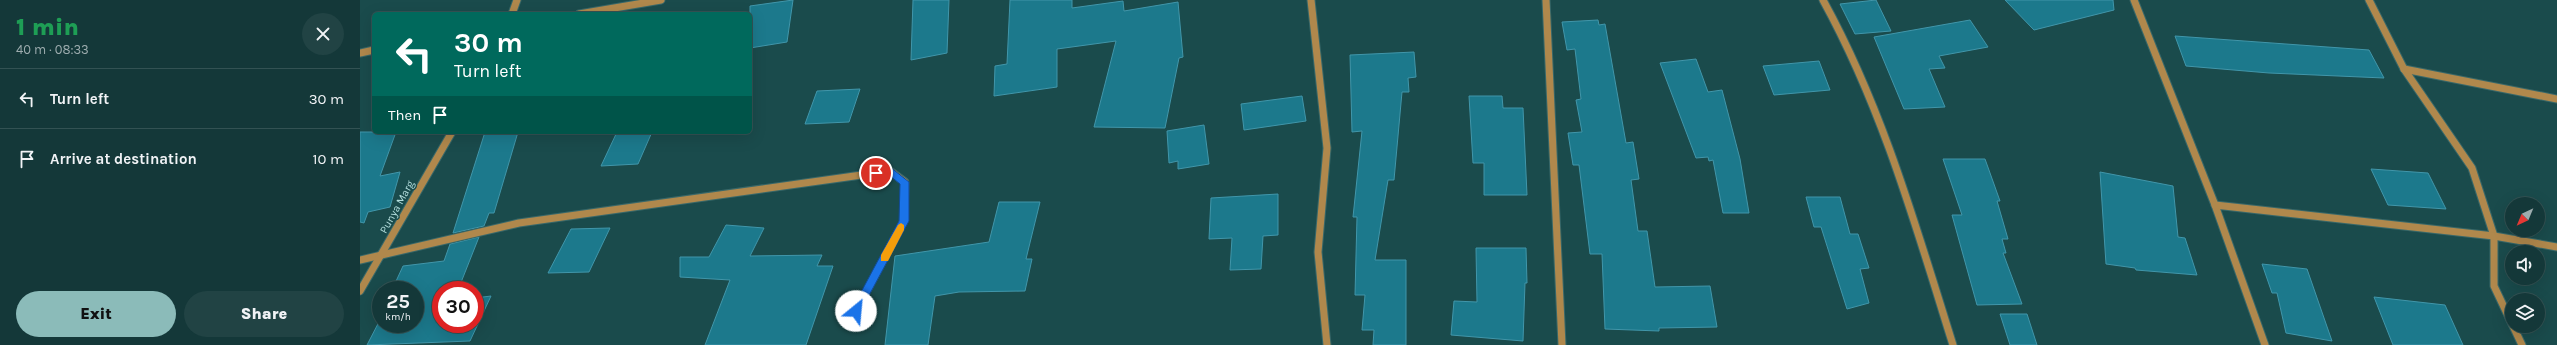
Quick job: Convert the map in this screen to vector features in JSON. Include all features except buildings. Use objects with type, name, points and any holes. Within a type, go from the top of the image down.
[{"type":"street","points":[[513,12],[517,0]]},
{"type":"street","points":[[591,12],[661,0]]},
{"type":"street","points":[[1312,0],[1327,148],[1318,252],[1327,345]]},
{"type":"street","points":[[1546,0],[1562,345]]},
{"type":"street","points":[[1823,0],[1845,37],[1881,117],[1954,345]]},
{"type":"street","points":[[2134,0],[2215,205],[2265,345]]},
{"type":"street","points":[[2369,0],[2404,69],[2472,168],[2494,236],[2494,286],[2505,310]]},
{"type":"street","points":[[360,53],[372,50]]},
{"type":"street","points":[[2404,69],[2557,99]]},
{"type":"street","name":"Punya Marg","points":[[360,290],[383,254],[451,134]]},
{"type":"street","points":[[360,260],[519,223],[890,171],[905,182],[904,221],[856,311]]},
{"type":"street","points":[[2215,205],[2494,236],[2557,247]]},
{"type":"street","points":[[2516,333],[2522,345]]},
{"type":"slow traffic","points":[[884,258],[901,227]]},
{"type":"route","points":[[856,311],[904,221],[905,182],[890,171],[876,173]]}]
